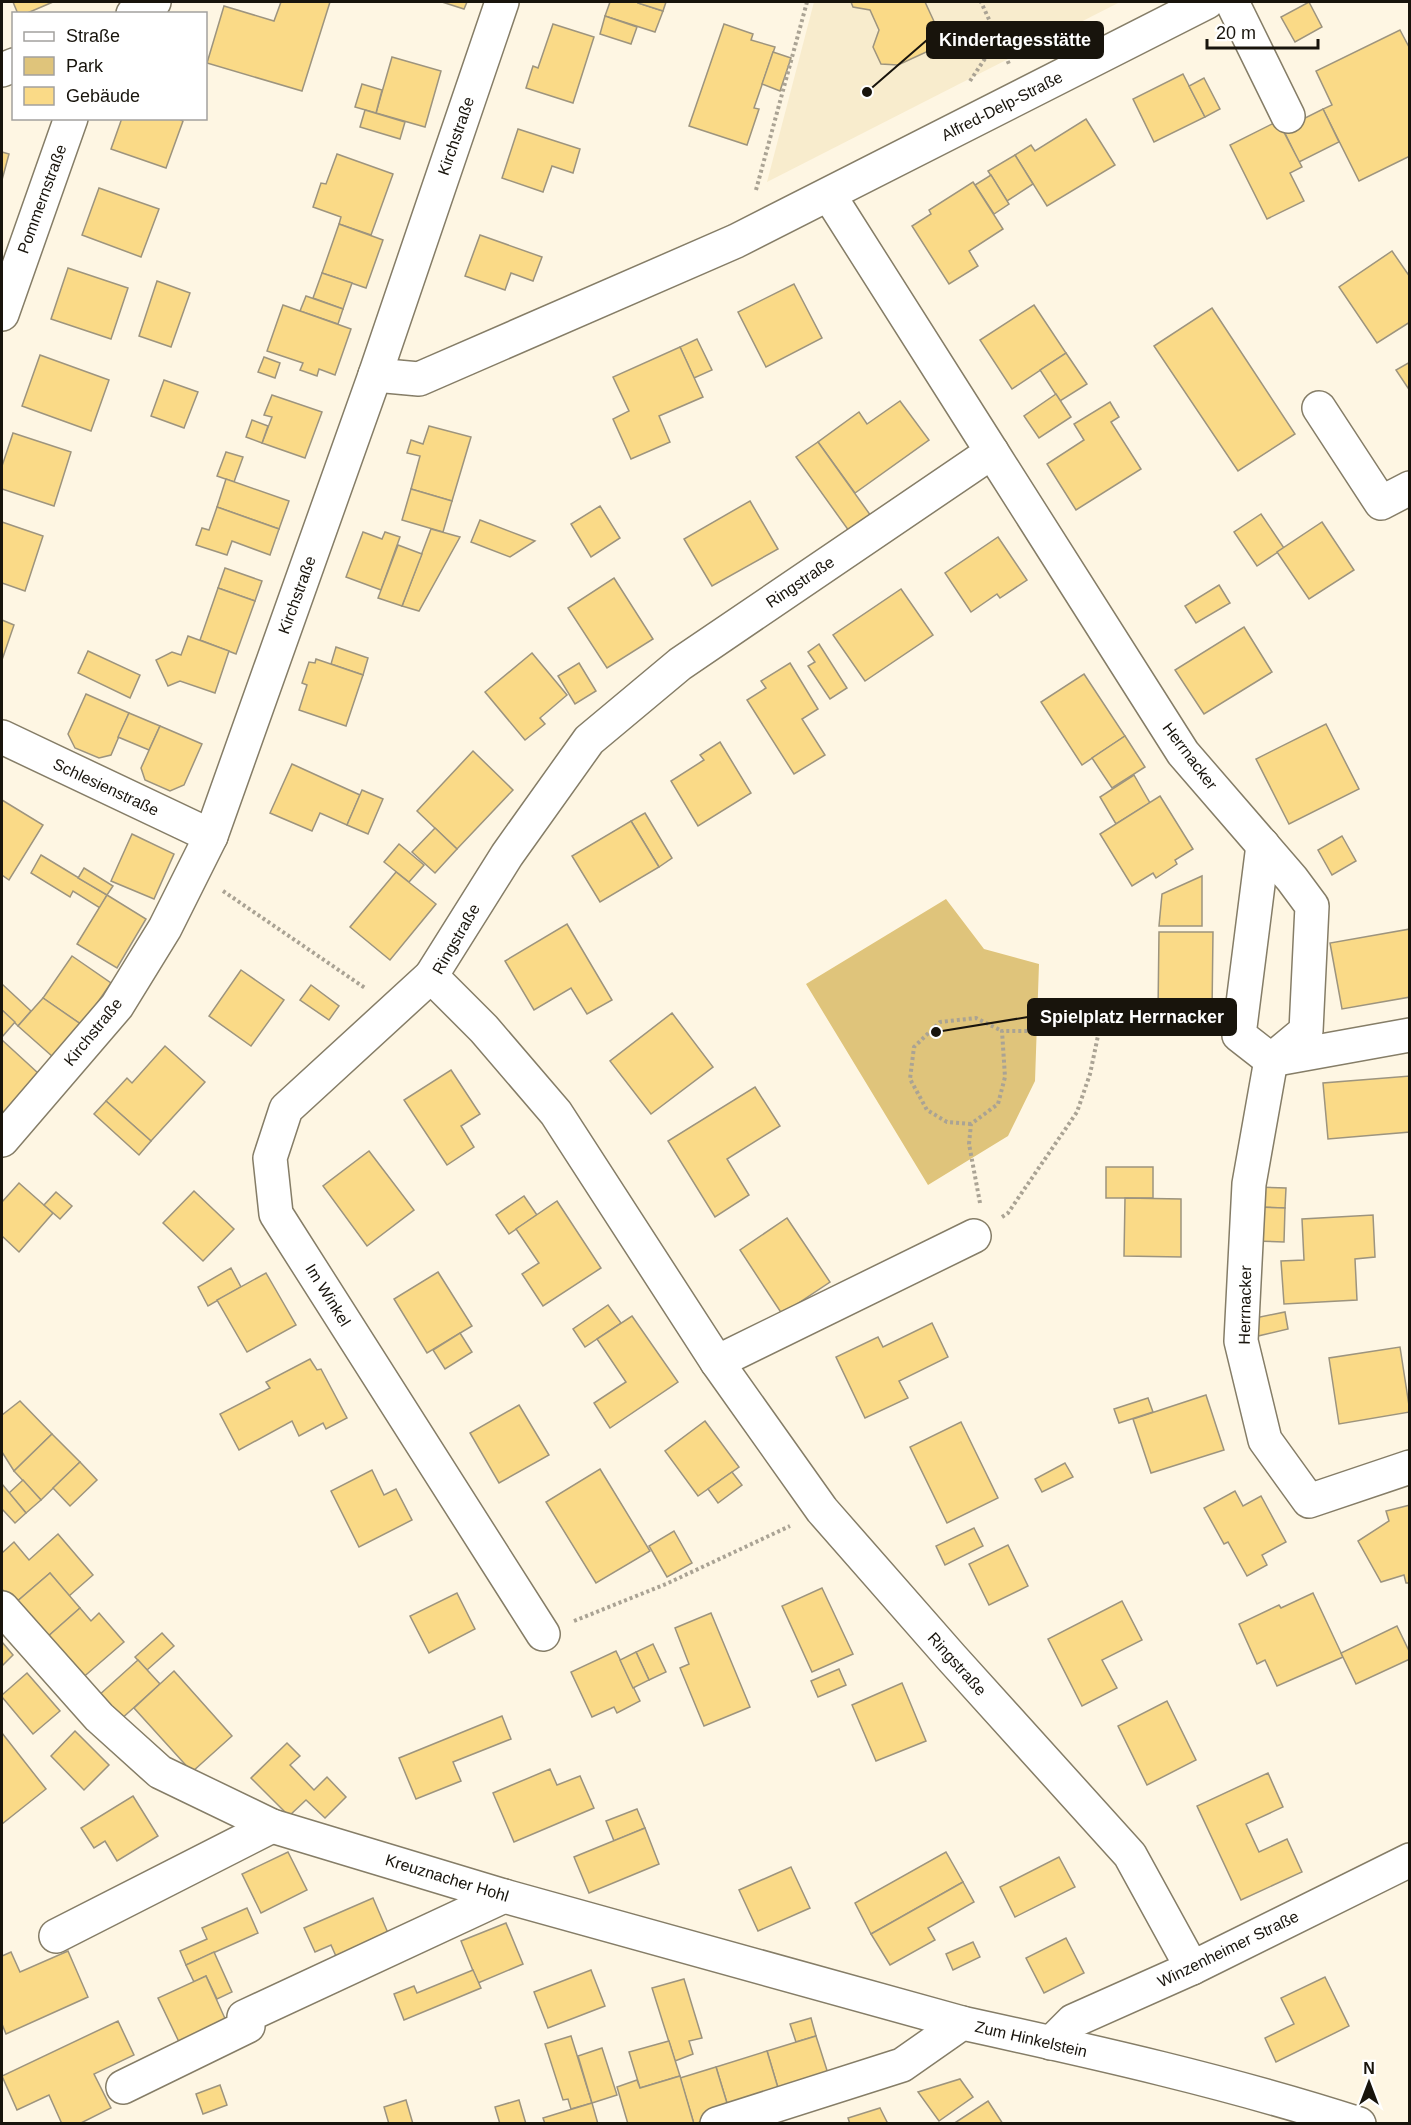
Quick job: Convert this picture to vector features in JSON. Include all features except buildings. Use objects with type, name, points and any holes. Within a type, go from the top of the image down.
[{"type":"street","points":[[136,12],[154,2]]},
{"type":"street","name":"Kirchstraße","points":[[2,1140],[117,1006],[165,928],[211,836],[375,375],[502,2]]},
{"type":"street","name":"Alfred-Delp-Straße","points":[[828,195],[1207,2]]},
{"type":"street","points":[[1232,2],[1287,116]]},
{"type":"street","name":"Pommernstraße","points":[[2,314],[69,120]]},
{"type":"street","points":[[375,375],[419,379],[736,241],[828,195],[992,452]]},
{"type":"street","points":[[1319,408],[1381,503],[1410,488]]},
{"type":"street","name":"Herrnacker","points":[[992,452],[1183,753],[1292,879],[1312,906],[1306,1031],[1271,1060],[1249,1184],[1241,1341],[1265,1440],[1309,1501],[1410,1467]]},
{"type":"street","name":"Ringstraße","points":[[992,452],[680,664],[589,740],[507,855],[431,976],[484,1029],[556,1113],[717,1362],[822,1510],[1130,1855],[1192,1968]]},
{"type":"street","name":"Schlesienstraße","points":[[2,737],[211,836]]},
{"type":"street","points":[[1263,845],[1239,1035],[1271,1060],[1410,1035]]},
{"type":"street","name":"Im Winkel","points":[[431,976],[286,1109],[270,1158],[276,1214],[543,1634]]},
{"type":"street","points":[[717,1362],[974,1236]]},
{"type":"street","name":"Kreuznacher Hohl","points":[[2,1608],[99,1717],[160,1772],[272,1826],[504,1896],[962,2023]]},
{"type":"street","points":[[56,1936],[272,1826]]},
{"type":"street","name":"Winzenheimer Straße","points":[[1051,2043],[1073,2021],[1192,1968],[1410,1860]]},
{"type":"street","points":[[123,2087],[248,2026],[244,2017],[504,1896]]},
{"type":"street","name":"Zum Hinkelstein","points":[[717,2124],[902,2066],[962,2023],[1284,2099],[1359,2124]]},
{"type":"path","points":[[736,241],[755,194],[807,2]]},
{"type":"path","points":[[981,2],[1011,68]]},
{"type":"path","points":[[968,83],[998,39]]},
{"type":"path","points":[[195,872],[394,1008]]},
{"type":"path","points":[[1002,1031],[1005,1077],[998,1104],[972,1124],[947,1122],[927,1110],[910,1079],[914,1047],[940,1022],[976,1018],[1002,1031],[1239,1035]]},
{"type":"path","points":[[974,1236],[1008,1213],[1077,1112],[1090,1074],[1099,1031]]},
{"type":"path","points":[[972,1124],[969,1144],[980,1203],[974,1236]]},
{"type":"path","points":[[543,1634],[675,1580],[822,1510]]},
{"type":"shaded area","points":[[814,2],[1120,2],[767,182]]},
{"type":"green space","points":[[946,899],[984,949],[1039,964],[1035,1081],[1008,1136],[928,1185],[806,984]]},
{"type":"place","name":"Kindertagesstätte","points":[[867,92]]},
{"type":"place","name":"Spielplatz Herrnacker","points":[[936,1032]]}]
